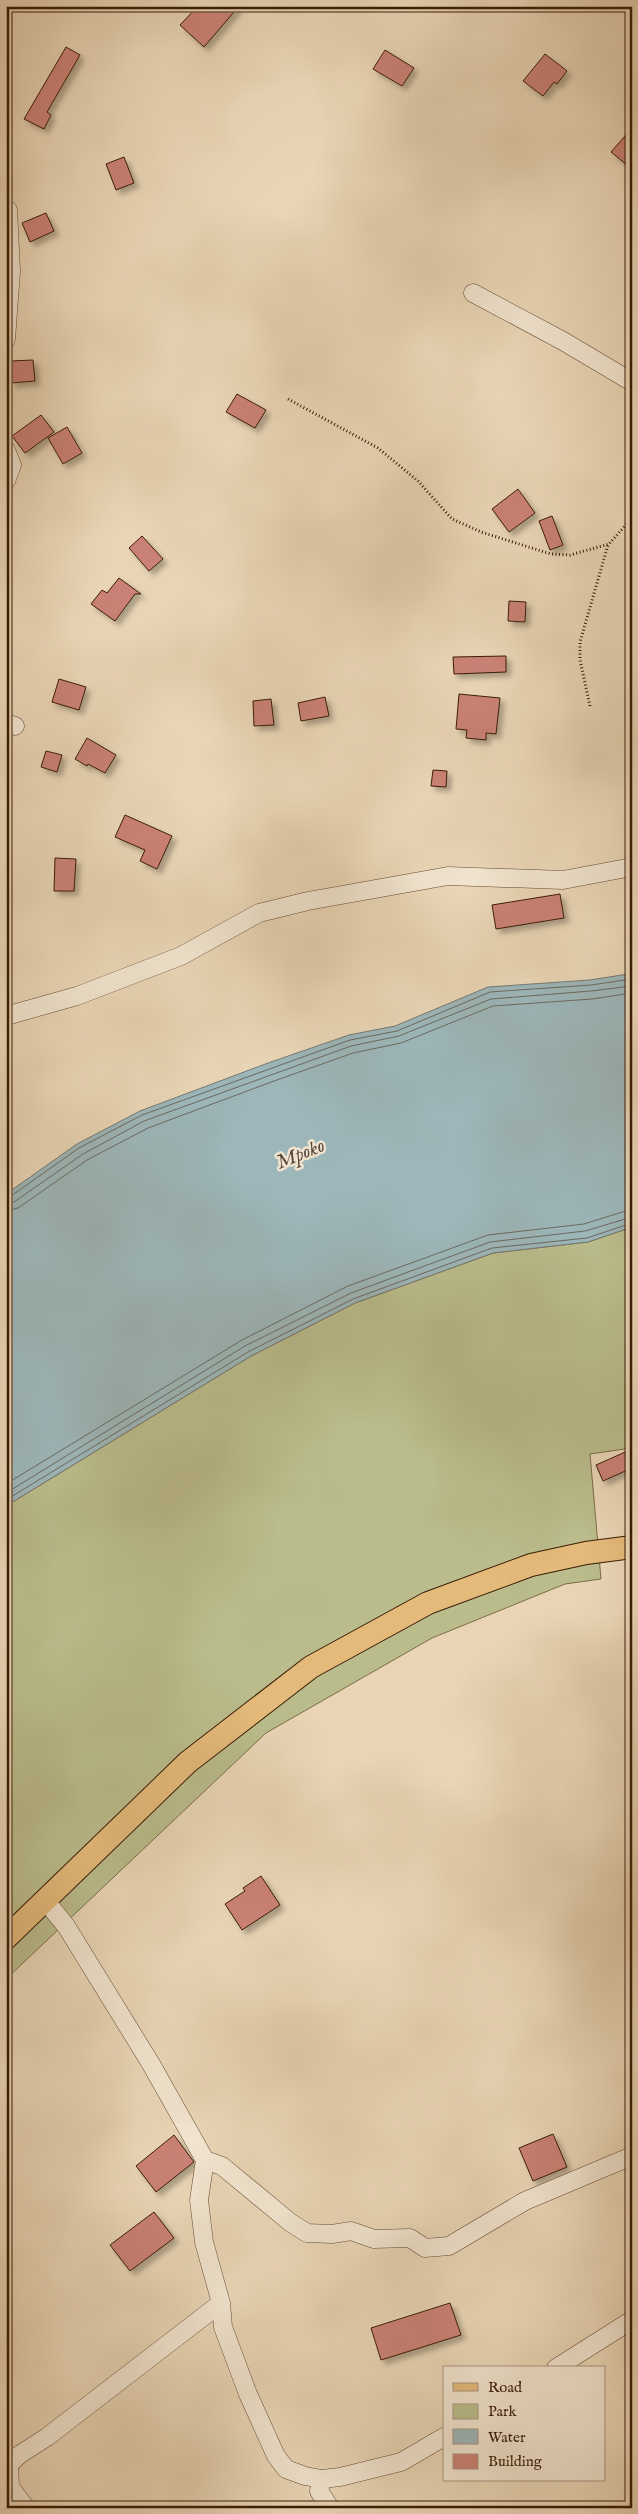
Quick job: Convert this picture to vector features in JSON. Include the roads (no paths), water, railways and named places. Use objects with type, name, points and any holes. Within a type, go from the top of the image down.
[{"type":"main road","points":[[6,1938],[188,1762],[311,1667],[371,1632],[428,1603],[531,1565],[586,1553],[632,1547]]},
{"type":"street","points":[[6,339],[11,271],[8,210]]},
{"type":"street","points":[[473,293],[563,340],[632,382]]},
{"type":"street","points":[[6,450],[12,466],[6,481]]},
{"type":"street","points":[[6,1016],[86,992],[181,956],[259,914],[308,901],[448,876],[563,880],[632,867]]},
{"type":"street","points":[[45,1900],[66,1926],[151,2064],[205,2160],[199,2200],[204,2242],[221,2303],[223,2327],[233,2358],[276,2456],[286,2469],[322,2479],[340,2478],[401,2462],[443,2438]]},
{"type":"street","points":[[205,2160],[222,2166],[291,2223],[307,2233],[332,2234],[351,2231],[374,2239],[410,2238],[425,2248],[449,2246],[525,2201],[632,2156]]},
{"type":"street","points":[[26,2508],[10,2487],[7,2475],[10,2465],[19,2455],[47,2437],[221,2303]]},
{"type":"street","points":[[559,2366],[632,2320]]},
{"type":"street","points":[[322,2479],[319,2491],[330,2508]]},
{"type":"water","name":"Mpoko","points":[[632,975],[632,1227],[588,1242],[493,1253],[355,1303],[251,1356],[6,1506],[6,1194],[77,1144],[140,1111],[268,1063],[349,1035],[395,1026],[488,987],[590,980]]}]
